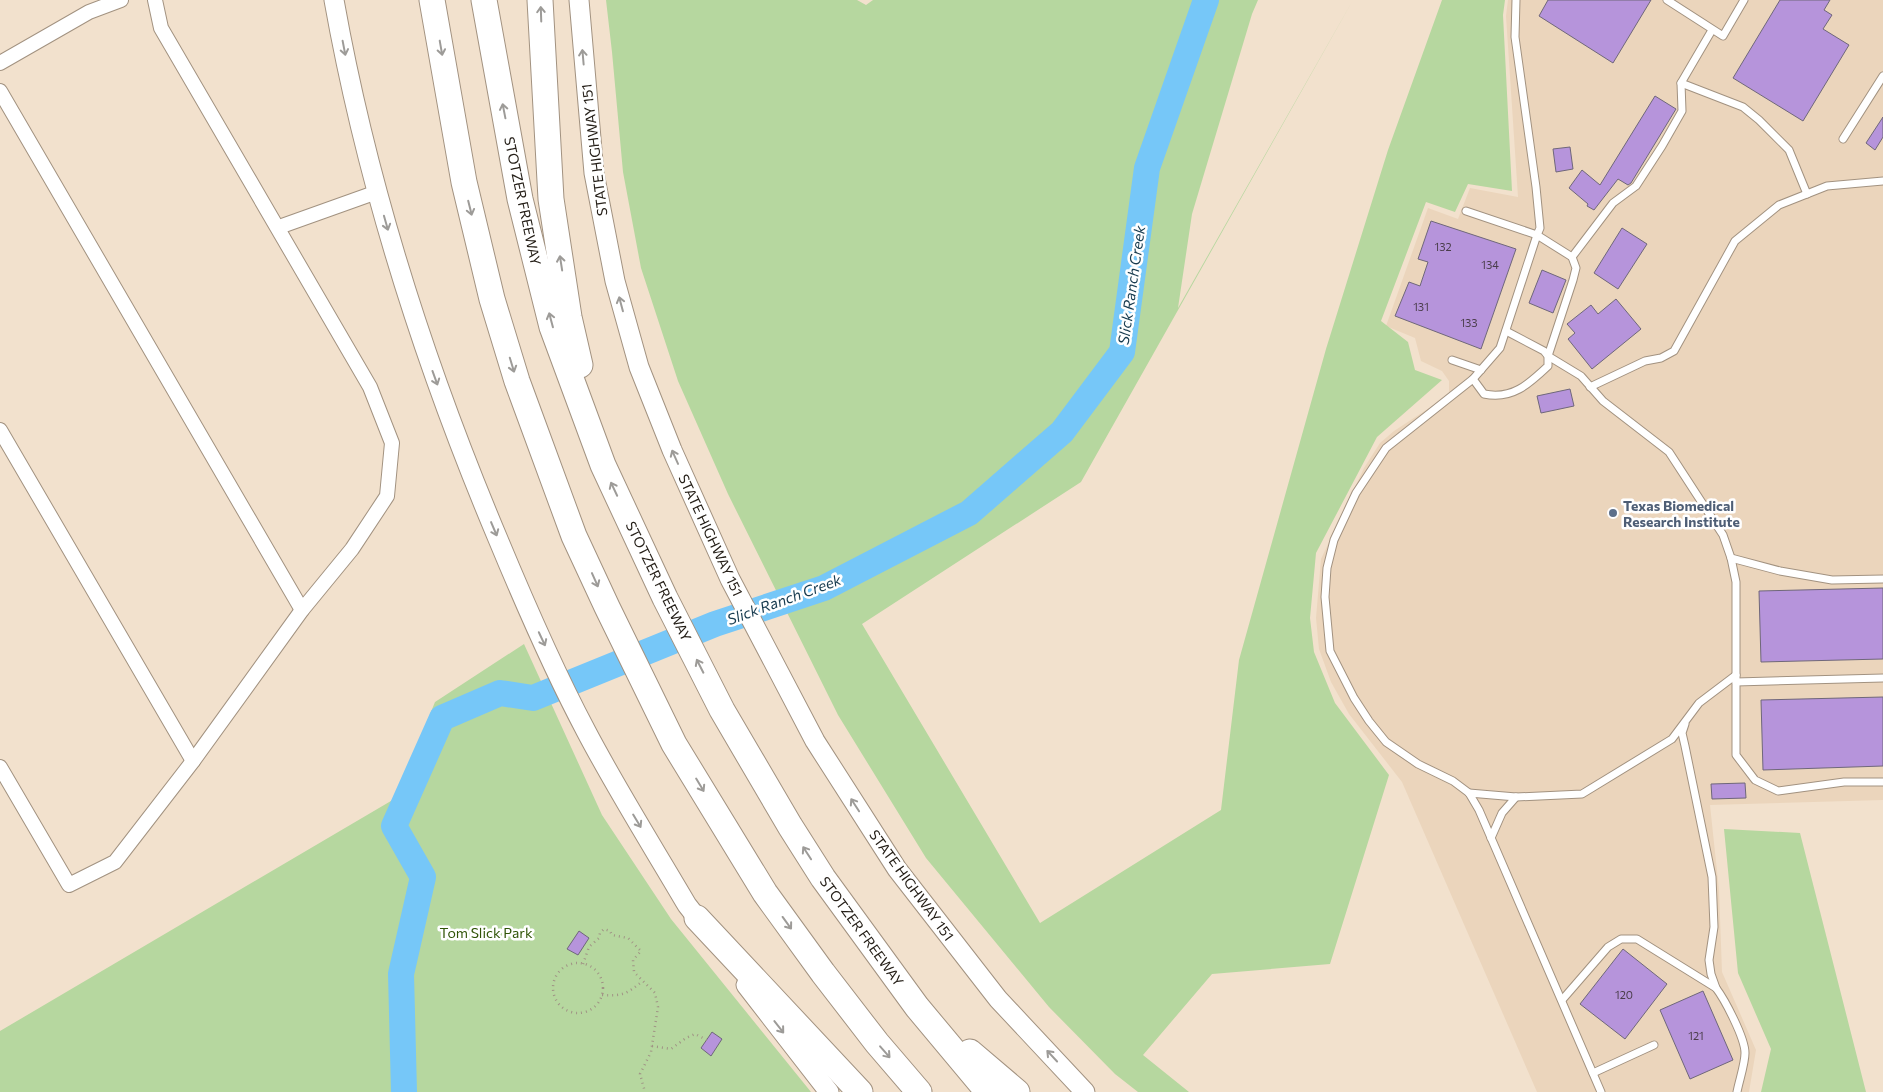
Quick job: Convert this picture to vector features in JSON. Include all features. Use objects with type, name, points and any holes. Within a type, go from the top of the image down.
[{"type":"highway","points":[[432,0],[464,182],[492,299],[517,381],[574,536],[674,744],[765,893],[823,974],[877,1044],[919,1092]]},
{"type":"highway","name":"STOTZER FREEWAY","points":[[484,0],[520,199],[552,327],[603,465],[665,598],[722,710],[790,826],[818,871],[917,1007],[988,1092]]},
{"type":"highway","points":[[540,0],[551,199],[569,317],[603,465]]},
{"type":"highway","points":[[697,918],[860,1092]]},
{"type":"highway","points":[[917,1007],[1017,1092]]},
{"type":"main road","points":[[334,0],[362,138],[410,304],[432,370],[469,471],[566,693],[612,779],[687,905],[762,1006],[830,1092]]},
{"type":"main road","name":"STATE HIGHWAY 151","points":[[579,0],[594,173],[615,281],[638,367],[672,450],[730,579],[814,742],[897,869],[998,999],[1085,1092]]},
{"type":"street","points":[[0,63],[89,12],[121,0]]},
{"type":"street","points":[[0,767],[69,885],[114,862],[194,761],[302,610],[352,549],[387,496],[392,443],[370,387],[161,28],[155,0]]},
{"type":"street","points":[[0,91],[302,610]]},
{"type":"street","points":[[278,227],[378,192]]},
{"type":"street","points":[[0,430],[194,761]]},
{"type":"lane","points":[[1516,0],[1515,37],[1536,187],[1540,228],[1538,235],[1500,348],[1473,379],[1386,448],[1356,492],[1334,540],[1327,568],[1325,597],[1330,651],[1368,721],[1386,742],[1418,764],[1453,781],[1468,793],[1479,810],[1601,1092]]},
{"type":"lane","points":[[1667,0],[1723,36],[1744,0]]},
{"type":"lane","points":[[1572,256],[1613,203],[1636,186],[1662,146],[1682,111],[1681,83],[1712,30]]},
{"type":"lane","points":[[1843,139],[1883,76]]},
{"type":"lane","points":[[1681,83],[1743,106],[1789,150],[1807,194]]},
{"type":"lane","points":[[1590,387],[1674,351],[1735,241],[1779,205],[1827,186],[1883,181]]},
{"type":"lane","points":[[1466,211],[1538,235],[1572,256],[1576,268],[1548,356],[1548,366],[1531,382],[1509,394],[1496,397],[1484,394],[1473,379]]},
{"type":"lane","points":[[1506,331],[1544,351],[1548,356],[1581,376],[1603,401],[1669,452],[1723,535],[1731,558],[1736,582],[1736,755],[1755,780],[1778,791],[1844,782],[1883,782]]},
{"type":"lane","points":[[1452,360],[1480,370]]},
{"type":"lane","points":[[1731,558],[1832,580],[1883,579]]},
{"type":"lane","points":[[1468,793],[1516,797],[1582,794],[1672,739],[1699,703],[1736,678],[1883,678]]},
{"type":"lane","points":[[1687,718],[1682,733],[1712,877],[1714,926],[1709,960],[1711,974],[1716,988],[1724,998],[1743,1044],[1745,1054],[1737,1092]]},
{"type":"lane","points":[[1491,838],[1502,813],[1516,797]]},
{"type":"lane","points":[[1562,1000],[1608,947],[1620,939],[1637,939],[1716,988]]},
{"type":"lane","points":[[1593,1073],[1654,1045]]},
{"type":"path","points":[[583,964],[589,947],[599,938],[600,932],[604,929],[610,931],[612,935],[628,938],[640,951],[633,960],[634,972],[655,993],[658,1007],[651,1052],[640,1074],[645,1092]]},
{"type":"path","points":[[570,964],[583,964],[594,969],[600,975],[603,982],[602,994],[597,1005],[583,1013],[567,1011],[556,1000],[553,983],[562,968],[570,964]]},
{"type":"path","points":[[602,994],[618,996],[630,992],[643,981]]},
{"type":"path","points":[[652,1046],[671,1049],[695,1034],[707,1040]]},
{"type":"shaded area","name":"Texas Biomedical Research Institute","points":[[1508,0],[1883,0],[1883,800],[1710,805],[1719,890],[1722,972],[1756,1050],[1749,1092],[1537,1092],[1402,782],[1349,714],[1331,682],[1319,649],[1316,618],[1321,559],[1364,468],[1380,443],[1394,431],[1449,395],[1449,381],[1442,371],[1421,361],[1415,338],[1386,326],[1428,208],[1458,219],[1470,188],[1518,197],[1506,16]]},
{"type":"green space","points":[[606,0],[857,0],[866,5],[873,0],[1258,0],[1252,14],[1192,214],[1178,308],[1353,0],[1081,482],[862,624],[1040,923],[1221,810],[1239,660],[1326,349],[1388,150],[1442,0],[1505,0],[1503,15],[1512,191],[1468,184],[1455,212],[1426,202],[1381,321],[1408,342],[1415,370],[1442,380],[1377,437],[1316,553],[1310,618],[1314,652],[1335,703],[1389,775],[1330,964],[1212,974],[1143,1055],[1189,1092],[1138,1092],[1115,1074],[1049,1007],[926,858],[838,715],[728,494],[678,381],[641,268],[623,172]]},
{"type":"green space","name":"Tom Slick Park","points":[[524,644],[602,815],[671,919],[811,1092],[0,1092],[0,1031],[396,798],[435,702]]},
{"type":"green space","points":[[1724,829],[1800,833],[1866,1092],[1761,1092],[1771,1049],[1738,973]]},
{"type":"building","points":[[1548,0],[1651,0],[1613,63],[1539,16]]},
{"type":"building","points":[[1780,0],[1830,0],[1824,10],[1832,15],[1823,29],[1849,45],[1803,121],[1733,78]]},
{"type":"building","points":[[1655,96],[1676,109],[1631,183],[1628,185],[1618,179],[1594,210],[1587,206],[1588,204],[1569,188],[1582,170],[1600,185]]},
{"type":"building","points":[[1883,117],[1883,137],[1875,150],[1866,143]]},
{"type":"building","points":[[1570,147],[1573,169],[1556,172],[1553,149]]},
{"type":"building","points":[[1431,221],[1516,249],[1481,349],[1395,316],[1409,282],[1420,286],[1428,262],[1418,259]]},
{"type":"building","points":[[1622,228],[1647,244],[1618,289],[1594,273]]},
{"type":"building","points":[[1542,270],[1566,280],[1553,313],[1529,303]]},
{"type":"building","points":[[1616,299],[1641,329],[1592,369],[1568,339],[1575,333],[1567,324],[1591,305],[1598,314]]},
{"type":"building","points":[[1570,389],[1574,406],[1541,413],[1537,396]]},
{"type":"building","points":[[1883,588],[1883,659],[1761,662],[1759,591]]},
{"type":"building","points":[[1883,697],[1883,766],[1763,770],[1761,700]]},
{"type":"building","points":[[1745,783],[1746,798],[1712,799],[1711,784]]},
{"type":"building","points":[[579,931],[589,938],[578,955],[567,949]]},
{"type":"building","points":[[1623,949],[1667,984],[1625,1039],[1580,1004]]},
{"type":"building","points":[[1703,991],[1733,1060],[1690,1079],[1660,1010]]},
{"type":"building","points":[[712,1032],[722,1039],[711,1056],[701,1048]]},
{"type":"waterway","name":"Slick Ranch Creek","points":[[404,1092],[401,974],[423,877],[394,826],[442,718],[500,693],[533,698],[715,624],[824,588],[969,513],[1062,432],[1122,352],[1147,168],[1206,0]]},
{"type":"place","name":"Texas Biomedical Research Institute","points":[[1613,513]]}]
